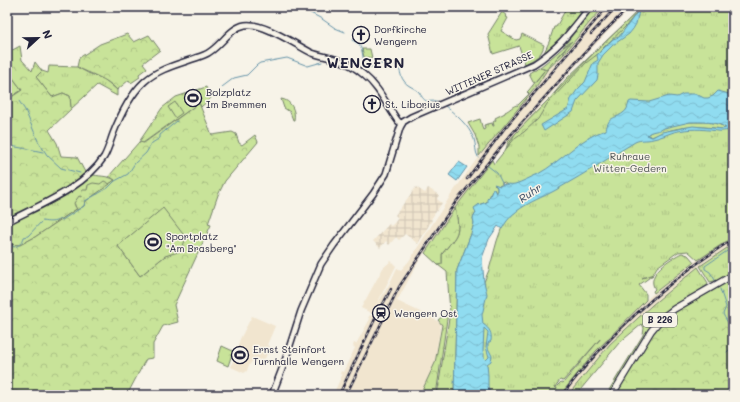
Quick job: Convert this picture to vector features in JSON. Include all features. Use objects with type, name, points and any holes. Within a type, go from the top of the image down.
[{"type":"main road","name":"WITTENER STRASSE","points":[[402,124],[408,118],[521,70],[548,55],[564,40],[590,7]]},
{"type":"main road","points":[[7,222],[69,189],[87,175],[104,157],[120,117],[130,100],[144,82],[158,72],[210,52],[238,28],[248,25],[258,26],[313,53],[343,61],[366,76],[398,121],[402,124],[383,179],[338,238],[321,264],[301,311],[272,395]]},
{"type":"main road","name":"B 226","points":[[612,395],[651,331],[661,319],[674,309],[733,275]]},
{"type":"shaded area","points":[[604,7],[632,7],[589,51],[483,170],[420,259],[397,301],[435,319],[441,324],[435,363],[420,395],[352,395],[354,390],[351,395],[333,395],[342,375],[340,374],[341,371],[343,372],[355,348],[353,346],[354,343],[356,344],[370,319],[368,318],[373,314],[361,308],[383,268],[391,261],[396,266],[376,306],[397,268],[401,270],[409,261],[451,195],[479,156],[536,87],[547,70],[558,61]]},
{"type":"shaded area","points":[[416,187],[425,193],[428,188],[439,195],[437,199],[442,203],[431,219],[432,220],[418,244],[405,234],[399,240],[396,237],[389,245],[386,241],[380,248],[373,241],[389,224],[391,226],[395,222],[398,218],[395,215]]},
{"type":"shaded area","points":[[733,237],[733,244],[700,266],[671,289],[610,344],[568,395],[560,395],[596,351],[637,308],[694,262]]},
{"type":"shaded area","points":[[252,316],[275,326],[267,345],[270,346],[264,361],[257,359],[253,360],[247,371],[244,373],[231,367],[240,339]]},
{"type":"green space","points":[[567,7],[580,7],[581,12],[566,30],[565,35],[557,44],[543,55],[554,27],[556,27]]},
{"type":"green space","points":[[595,7],[604,7],[564,54],[564,51],[570,42],[563,47]]},
{"type":"green space","name":"Ruhraue Witten-Gedern","points":[[642,7],[733,7],[733,237],[698,260],[688,251],[678,252],[657,267],[653,274],[642,278],[653,275],[639,285],[646,294],[646,300],[596,351],[560,395],[484,395],[480,323],[484,282],[503,224],[507,185],[503,182],[500,186],[494,185],[497,187],[497,193],[494,189],[487,202],[478,205],[473,218],[474,223],[471,234],[457,270],[454,395],[437,395],[450,312],[447,272],[438,265],[442,263],[442,254],[457,233],[458,224],[455,208],[492,160],[494,164],[506,149],[508,142],[566,79]],"holes":[[[601,338],[563,383],[561,382],[556,387],[557,389],[555,387],[560,380],[563,381]]]},
{"type":"green space","points":[[642,7],[647,7],[642,13],[639,10],[626,26],[599,53],[586,63],[547,104],[538,119],[516,137],[506,149],[515,134],[593,54]]},
{"type":"green space","points":[[502,12],[508,18],[501,31],[516,40],[520,39],[522,34],[544,45],[537,57],[525,64],[519,46],[493,54],[488,34]]},
{"type":"green space","points":[[127,34],[134,42],[149,35],[160,50],[143,63],[147,68],[139,74],[140,77],[131,83],[129,80],[117,90],[103,79],[77,67],[79,58],[100,44]]},
{"type":"green space","points":[[572,41],[546,70],[540,67],[563,47]]},
{"type":"green space","points":[[20,46],[22,60],[32,71],[35,62],[42,71],[36,77],[52,97],[63,93],[70,96],[71,109],[49,130],[57,143],[61,156],[77,157],[86,174],[67,189],[7,220],[7,100],[22,90],[13,78],[7,82],[7,53]]},
{"type":"green space","points":[[362,49],[370,49],[372,58],[364,57]]},
{"type":"green space","points":[[564,51],[564,54],[547,70],[536,87],[479,156],[479,147],[475,135],[468,123],[480,119],[483,130],[485,129],[484,125],[492,123],[494,126],[493,122],[496,120],[495,118],[518,105],[529,94],[527,92],[544,71],[534,83],[529,73],[539,67],[545,70]]},
{"type":"green space","points":[[49,66],[77,67],[104,79],[117,90],[117,96],[97,85],[71,109],[70,96],[63,93],[52,97],[36,77],[42,71],[48,73]]},
{"type":"green space","points":[[13,78],[22,90],[7,100],[7,82]]},
{"type":"green space","points":[[206,87],[211,98],[201,107],[199,103],[143,143],[139,142],[162,108],[176,97]]},
{"type":"green space","name":"Bolzplatz Im Bremmen","points":[[198,92],[201,100],[187,104],[185,97]]},
{"type":"green space","points":[[281,99],[288,101],[292,106],[294,120],[290,112],[284,108]]},
{"type":"green space","points":[[175,102],[182,113],[175,118],[168,107]]},
{"type":"green space","points":[[199,103],[212,135],[232,132],[236,134],[239,143],[242,145],[255,135],[258,142],[225,181],[218,195],[208,224],[211,225],[174,305],[178,322],[163,326],[153,344],[153,358],[146,359],[127,395],[18,395],[7,388],[7,244],[20,245],[35,237],[78,208],[87,199],[115,180],[109,176],[139,142],[144,143]],"holes":[[[163,209],[181,250],[165,256],[140,276],[118,246]]]},
{"type":"green space","points":[[690,122],[713,123],[726,128],[686,127],[661,133],[652,137],[647,135],[661,128]]},
{"type":"green space","points":[[90,174],[109,177],[115,180],[78,208],[35,237],[20,245],[7,244],[8,223]]},
{"type":"green space","points":[[104,181],[110,184],[86,201],[84,206],[77,210],[74,203],[79,196],[81,197],[82,190],[87,190],[88,185],[93,183],[100,184]]},
{"type":"green space","name":"Sportplatz \"Am Brasberg\"","points":[[163,208],[186,238],[181,251],[165,256],[140,276],[118,246]]},
{"type":"green space","points":[[455,208],[458,224],[457,233],[442,254],[442,264],[438,265],[425,253]]},
{"type":"green space","points":[[733,244],[733,272],[718,280],[710,282],[700,266]]},
{"type":"green space","points":[[682,253],[688,255],[694,262],[654,293],[653,291],[655,289],[653,278],[656,272],[666,263]]},
{"type":"green space","points":[[698,267],[708,283],[706,286],[670,308],[651,325],[611,391],[609,390],[643,335],[644,328],[642,324],[619,343],[576,395],[568,395],[610,344],[652,305]]},
{"type":"green space","points":[[733,279],[733,395],[614,395],[654,330],[661,322],[670,315]]},
{"type":"green space","points":[[448,312],[436,395],[420,395],[435,363],[442,325],[438,320]]},
{"type":"green space","points":[[222,346],[233,351],[228,366],[217,361]]},
{"type":"water","points":[[638,11],[636,24],[633,29],[603,55],[598,63],[597,80],[577,101],[573,112],[544,131],[541,125],[568,109],[571,99],[585,82],[593,63],[598,60],[597,55],[613,39],[619,37]]},
{"type":"water","name":"Ruhr","points":[[718,91],[733,95],[733,132],[690,129],[674,132],[650,140],[637,141],[553,192],[520,209],[513,214],[502,229],[498,226],[489,239],[482,258],[484,282],[487,294],[482,315],[483,324],[489,329],[491,336],[491,341],[488,343],[488,348],[492,356],[491,361],[487,364],[490,395],[454,395],[457,270],[471,234],[474,223],[473,218],[476,213],[474,208],[487,202],[493,188],[497,193],[497,187],[494,184],[500,186],[515,184],[547,169],[587,138],[606,130],[610,120],[624,112],[631,101],[649,102],[669,96],[677,97],[683,94],[696,94],[704,98],[713,96]],"holes":[[[690,122],[714,123],[726,128],[722,129],[693,126],[662,132],[652,137],[647,135],[651,132],[664,128]],[[484,328],[488,332],[486,347],[489,357],[486,360],[484,358],[483,351]]]},
{"type":"water","points":[[459,162],[467,167],[457,181],[449,175]]},
{"type":"waterway","points":[[299,7],[322,19],[335,28],[345,32]]},
{"type":"waterway","points":[[352,40],[361,48],[365,66],[372,67],[386,63],[395,65],[399,68],[402,79],[405,83],[419,92],[424,100],[440,102]]},
{"type":"waterway","points":[[222,87],[234,78],[247,75],[260,63],[287,58],[308,66],[322,62]]},
{"type":"waterway","points":[[19,101],[25,110],[38,141],[47,155],[61,168],[80,173]]},
{"type":"waterway","points":[[444,105],[461,120],[468,129],[474,139],[478,157]]},
{"type":"waterway","points":[[7,244],[14,247],[18,246],[24,237],[28,236],[42,221],[51,222],[60,219],[62,220],[84,206],[85,201],[108,188],[115,181],[128,174],[135,163],[146,153],[152,143],[160,138],[160,135],[177,121]]},
{"type":"waterway","points":[[7,145],[43,152]]},
{"type":"waterway","points":[[488,166],[497,173],[503,185]]},
{"type":"waterway","points":[[715,280],[710,272],[705,269],[705,266],[733,247]]},
{"type":"waterway","points":[[720,289],[726,307],[723,314],[731,328],[733,354]]},
{"type":"waterway","points":[[727,352],[731,348]]},
{"type":"railway","points":[[467,179],[504,129],[607,7]]},
{"type":"railway","points":[[591,34],[616,7]]},
{"type":"railway","points":[[346,395],[399,287],[455,203],[508,138],[597,39],[629,7]]},
{"type":"railway","points":[[562,395],[580,372],[620,329],[685,272],[733,239]]},
{"type":"railway","points":[[339,395],[391,289]]},
{"type":"place","name":"Dorfkirche Wengern","points":[[361,35]]},
{"type":"place","name":"Bolzplatz Im Bremmen","points":[[193,98]]},
{"type":"place","name":"St. Liborius","points":[[372,104]]},
{"type":"place","name":"Sportplatz \"Am Brasberg\"","points":[[153,242]]},
{"type":"place","name":"Wengern Ost","points":[[381,313]]},
{"type":"place","name":"Ernst Steinfort Turnhalle Wengern","points":[[240,355]]},
{"type":"district","name":"WENGERN","points":[[366,63]]}]
